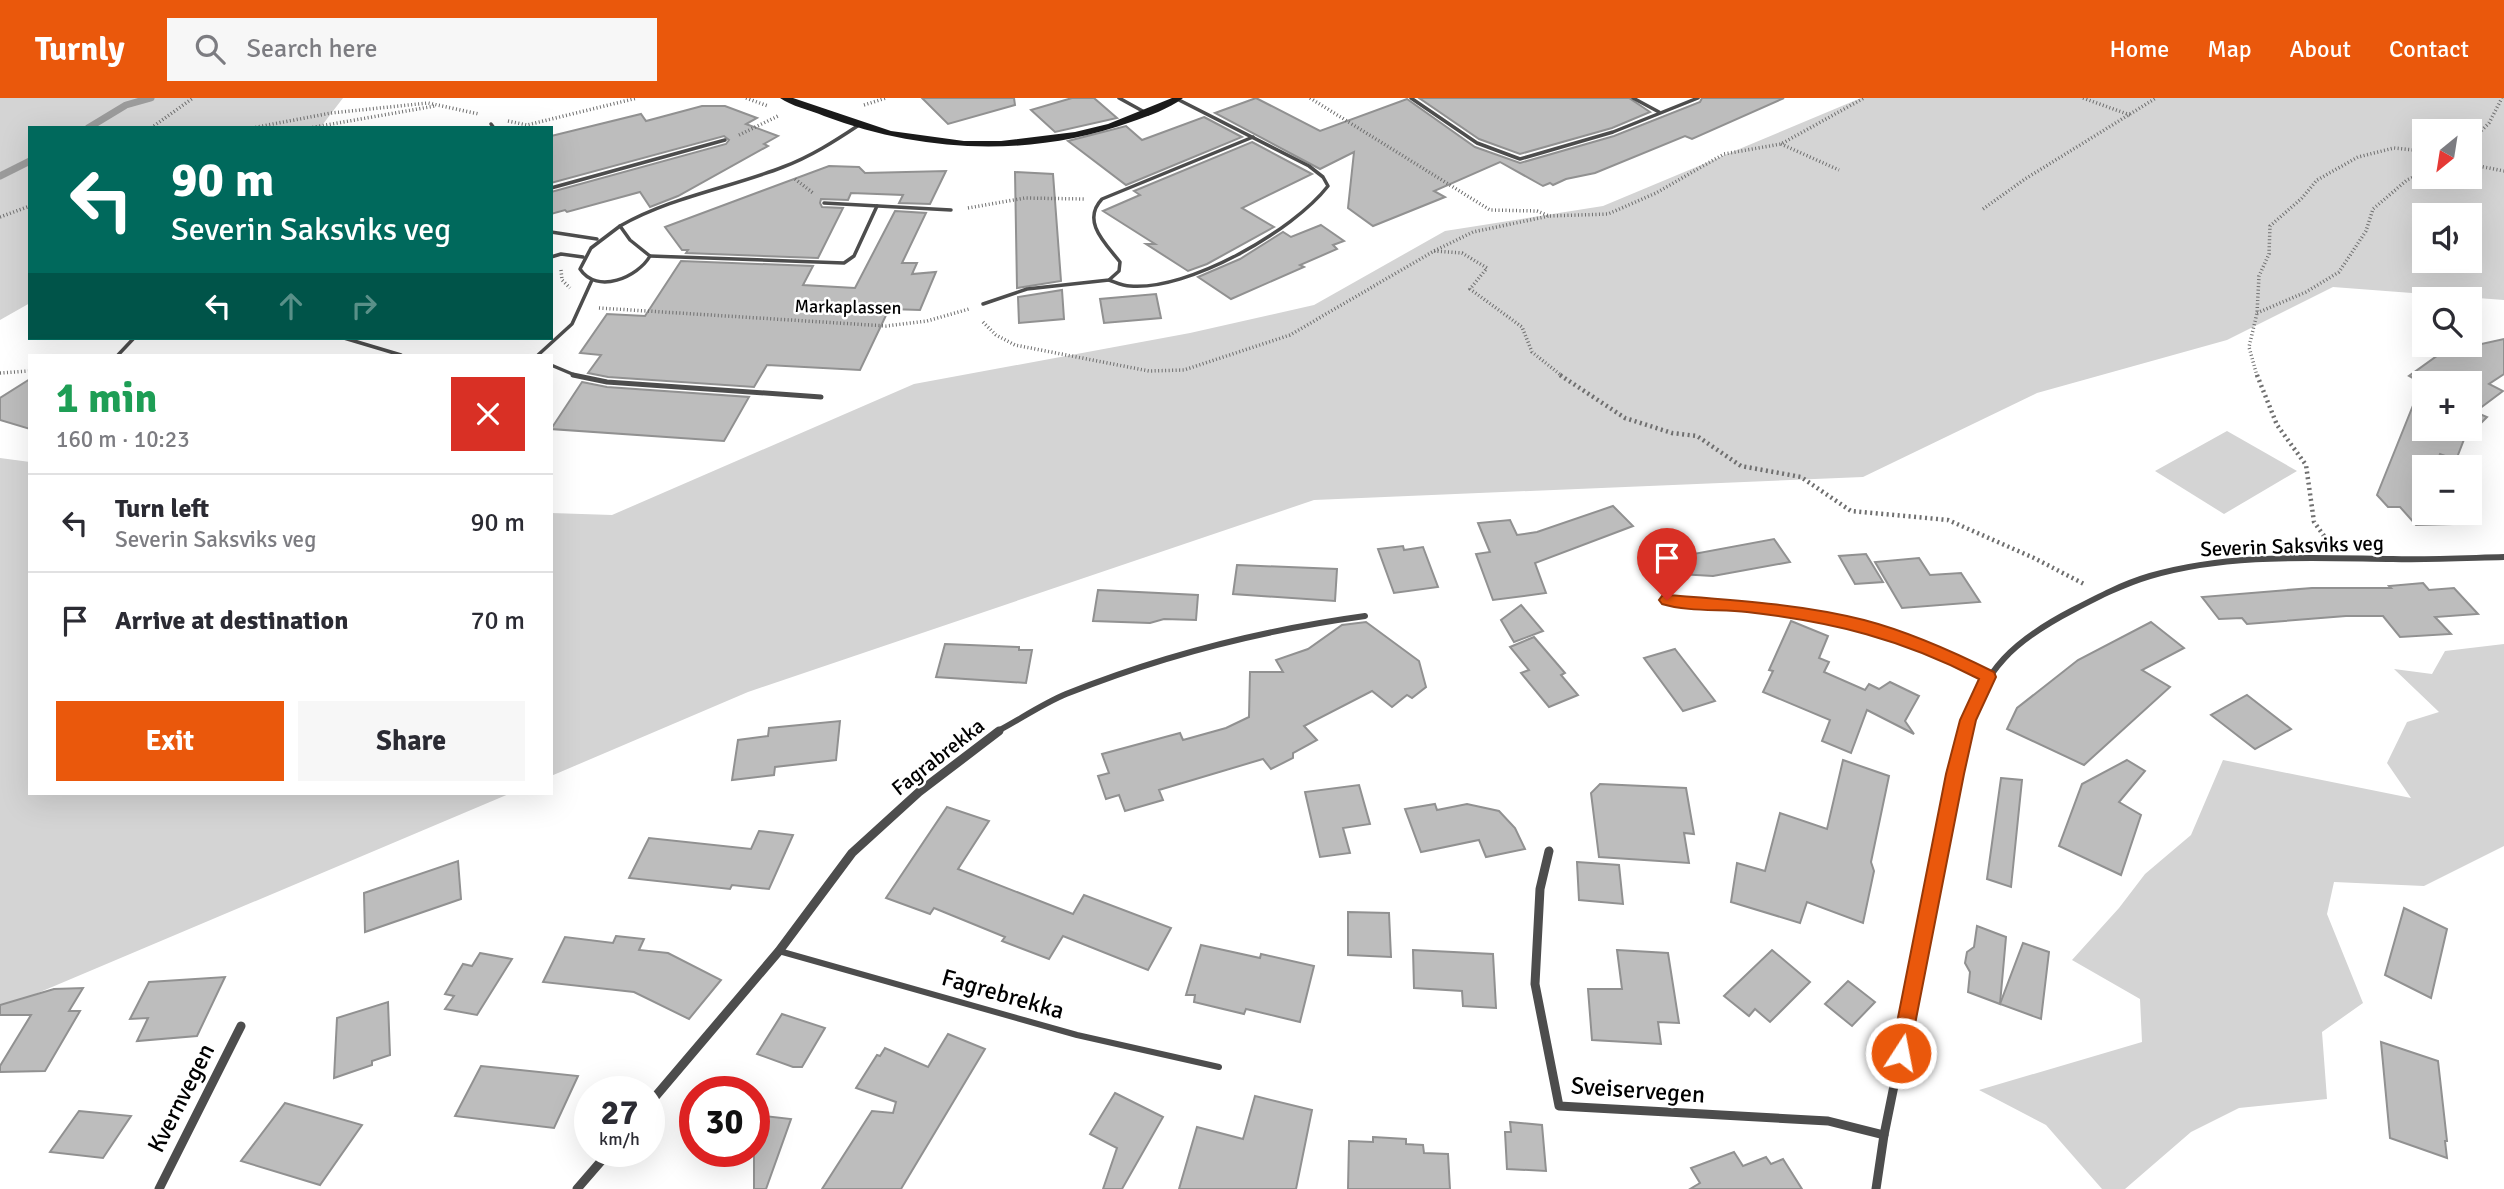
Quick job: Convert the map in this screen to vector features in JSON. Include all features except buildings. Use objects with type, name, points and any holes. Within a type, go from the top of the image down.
[{"type":"street","points":[[784,98],[859,125],[925,140],[988,144],[1037,142],[1086,133],[1148,114],[1178,99]]},
{"type":"street","name":"Severin Saksviks veg","points":[[1876,1189],[1884,1135],[1955,774],[1968,720],[1988,677],[2001,660],[2036,630],[2103,594],[2150,576],[2198,565],[2339,557],[2504,557]]},
{"type":"street","name":"Fagrabrekka","points":[[665,1085],[779,951],[852,853],[919,792],[993,734],[1064,695],[1178,656],[1314,623],[1365,616]]},
{"type":"street","name":"Sveiservegen","points":[[1549,851],[1540,889],[1535,984],[1559,1106],[1828,1121],[1884,1135]]},
{"type":"street","name":"Kvernvegen","points":[[159,1189],[241,1026]]},
{"type":"street","points":[[577,1189],[596,1167]]},
{"type":"lane","points":[[1119,98],[1148,114]]},
{"type":"lane","points":[[1411,98],[1482,145],[1509,158],[1520,159],[1613,132],[1698,98]]},
{"type":"lane","points":[[1633,98],[1659,112]]},
{"type":"lane","points":[[1109,280],[1116,285],[1130,286],[1168,281],[1200,272],[1275,233],[1322,198],[1328,186],[1323,177],[1309,166],[1178,99]]},
{"type":"lane","points":[[650,256],[647,264],[628,277],[603,282],[583,275],[580,269],[583,257],[597,239],[642,213],[782,167],[810,155],[859,125]]},
{"type":"lane","points":[[983,304],[1027,289],[1109,280],[1119,271],[1120,262],[1092,222],[1093,207],[1098,200],[1253,137]]},
{"type":"lane","points":[[553,187],[725,140]]},
{"type":"lane","points":[[824,203],[951,211]]},
{"type":"lane","points":[[620,226],[630,240],[650,256],[844,263],[854,256],[877,206]]},
{"type":"lane","points":[[553,232],[597,239]]},
{"type":"lane","points":[[553,256],[561,254],[583,257]]},
{"type":"lane","points":[[539,354],[572,324],[592,280]]},
{"type":"lane","points":[[119,354],[132,340]]},
{"type":"lane","points":[[351,340],[398,354]]},
{"type":"lane","points":[[553,366],[576,376],[607,382],[821,397]]},
{"type":"lane","points":[[1667,600],[1749,607],[1863,625],[1938,651],[1988,677]]},
{"type":"lane","name":"Fagrebrekka","points":[[779,951],[1077,1035],[1219,1067]]},
{"type":"path","points":[[154,126],[193,98]]},
{"type":"path","points":[[527,125],[637,98]]},
{"type":"path","points":[[1310,98],[1490,210],[1537,211],[1549,216]]},
{"type":"path","points":[[1434,251],[1494,226],[1549,216],[1608,214],[1656,193],[1724,154],[1781,144],[1864,98]]},
{"type":"path","points":[[2083,98],[2131,115]]},
{"type":"path","points":[[1983,209],[2020,180],[2156,98]]},
{"type":"path","points":[[2482,133],[2496,113],[2502,98]]},
{"type":"path","points":[[263,126],[331,113],[428,103],[439,105],[320,126]]},
{"type":"path","points":[[725,140],[755,128],[785,111]]},
{"type":"path","points":[[1781,144],[1839,170]]},
{"type":"path","points":[[2339,557],[2314,522],[2306,465],[2277,425],[2262,393],[2249,347],[2257,313],[2259,276],[2269,254],[2270,226],[2302,198],[2317,180],[2358,157],[2394,148],[2412,150]]},
{"type":"path","points":[[782,167],[824,203]]},
{"type":"path","points":[[2482,167],[2504,171]]},
{"type":"path","points":[[2257,313],[2306,292],[2339,272],[2366,232],[2373,209],[2412,178]]},
{"type":"path","points":[[951,211],[1011,198],[1062,196],[1098,200]]},
{"type":"path","points":[[0,218],[28,207]]},
{"type":"path","points":[[1434,251],[1462,253],[1487,268],[1470,289],[1522,327],[1532,352],[1564,378],[1625,418],[1672,433],[1697,436],[1741,466],[1801,477],[1851,511],[1948,520],[2034,558],[2103,594]]},
{"type":"path","name":"Markaplassen","points":[[581,307],[886,326],[912,324],[970,309],[996,335],[1015,345],[1149,371],[1184,370],[1290,335],[1434,251]]},
{"type":"path","points":[[0,373],[28,371]]},
{"type":"shaded area","points":[[0,98],[343,98],[322,126],[28,126],[28,304],[0,320]]},
{"type":"shaded area","points":[[1861,98],[2504,98],[2504,300],[2482,298],[2482,287],[2412,287],[2412,293],[2333,287],[2227,340],[2037,393],[1863,477],[1314,500],[748,692],[553,775],[553,513],[612,515],[914,384],[1190,333],[1314,305],[1445,231],[1603,206]]},
{"type":"shaded area","points":[[2227,431],[2297,471],[2224,514],[2155,471]]},
{"type":"shaded area","points":[[0,458],[28,462],[28,795],[506,795],[0,1009]]},
{"type":"shaded area","points":[[2504,644],[2504,846],[2424,886],[2334,882],[2327,914],[2363,1003],[2322,1032],[2327,1099],[2239,1108],[2191,1132],[2125,1189],[2102,1189],[2046,1125],[1979,1090],[2142,1042],[2140,999],[2072,960],[2119,908],[2145,874],[2191,835],[2223,760],[2411,798],[2387,763],[2407,722],[2439,712],[2394,669],[2432,674],[2445,651]]},
{"type":"waterway","points":[[91,126],[126,105],[151,98]]},
{"type":"waterway","points":[[0,176],[28,162]]},
{"type":"route","points":[[1667,600],[1749,607],[1863,625],[1938,651],[1988,677],[1968,720],[1955,774],[1901,1053]]}]
